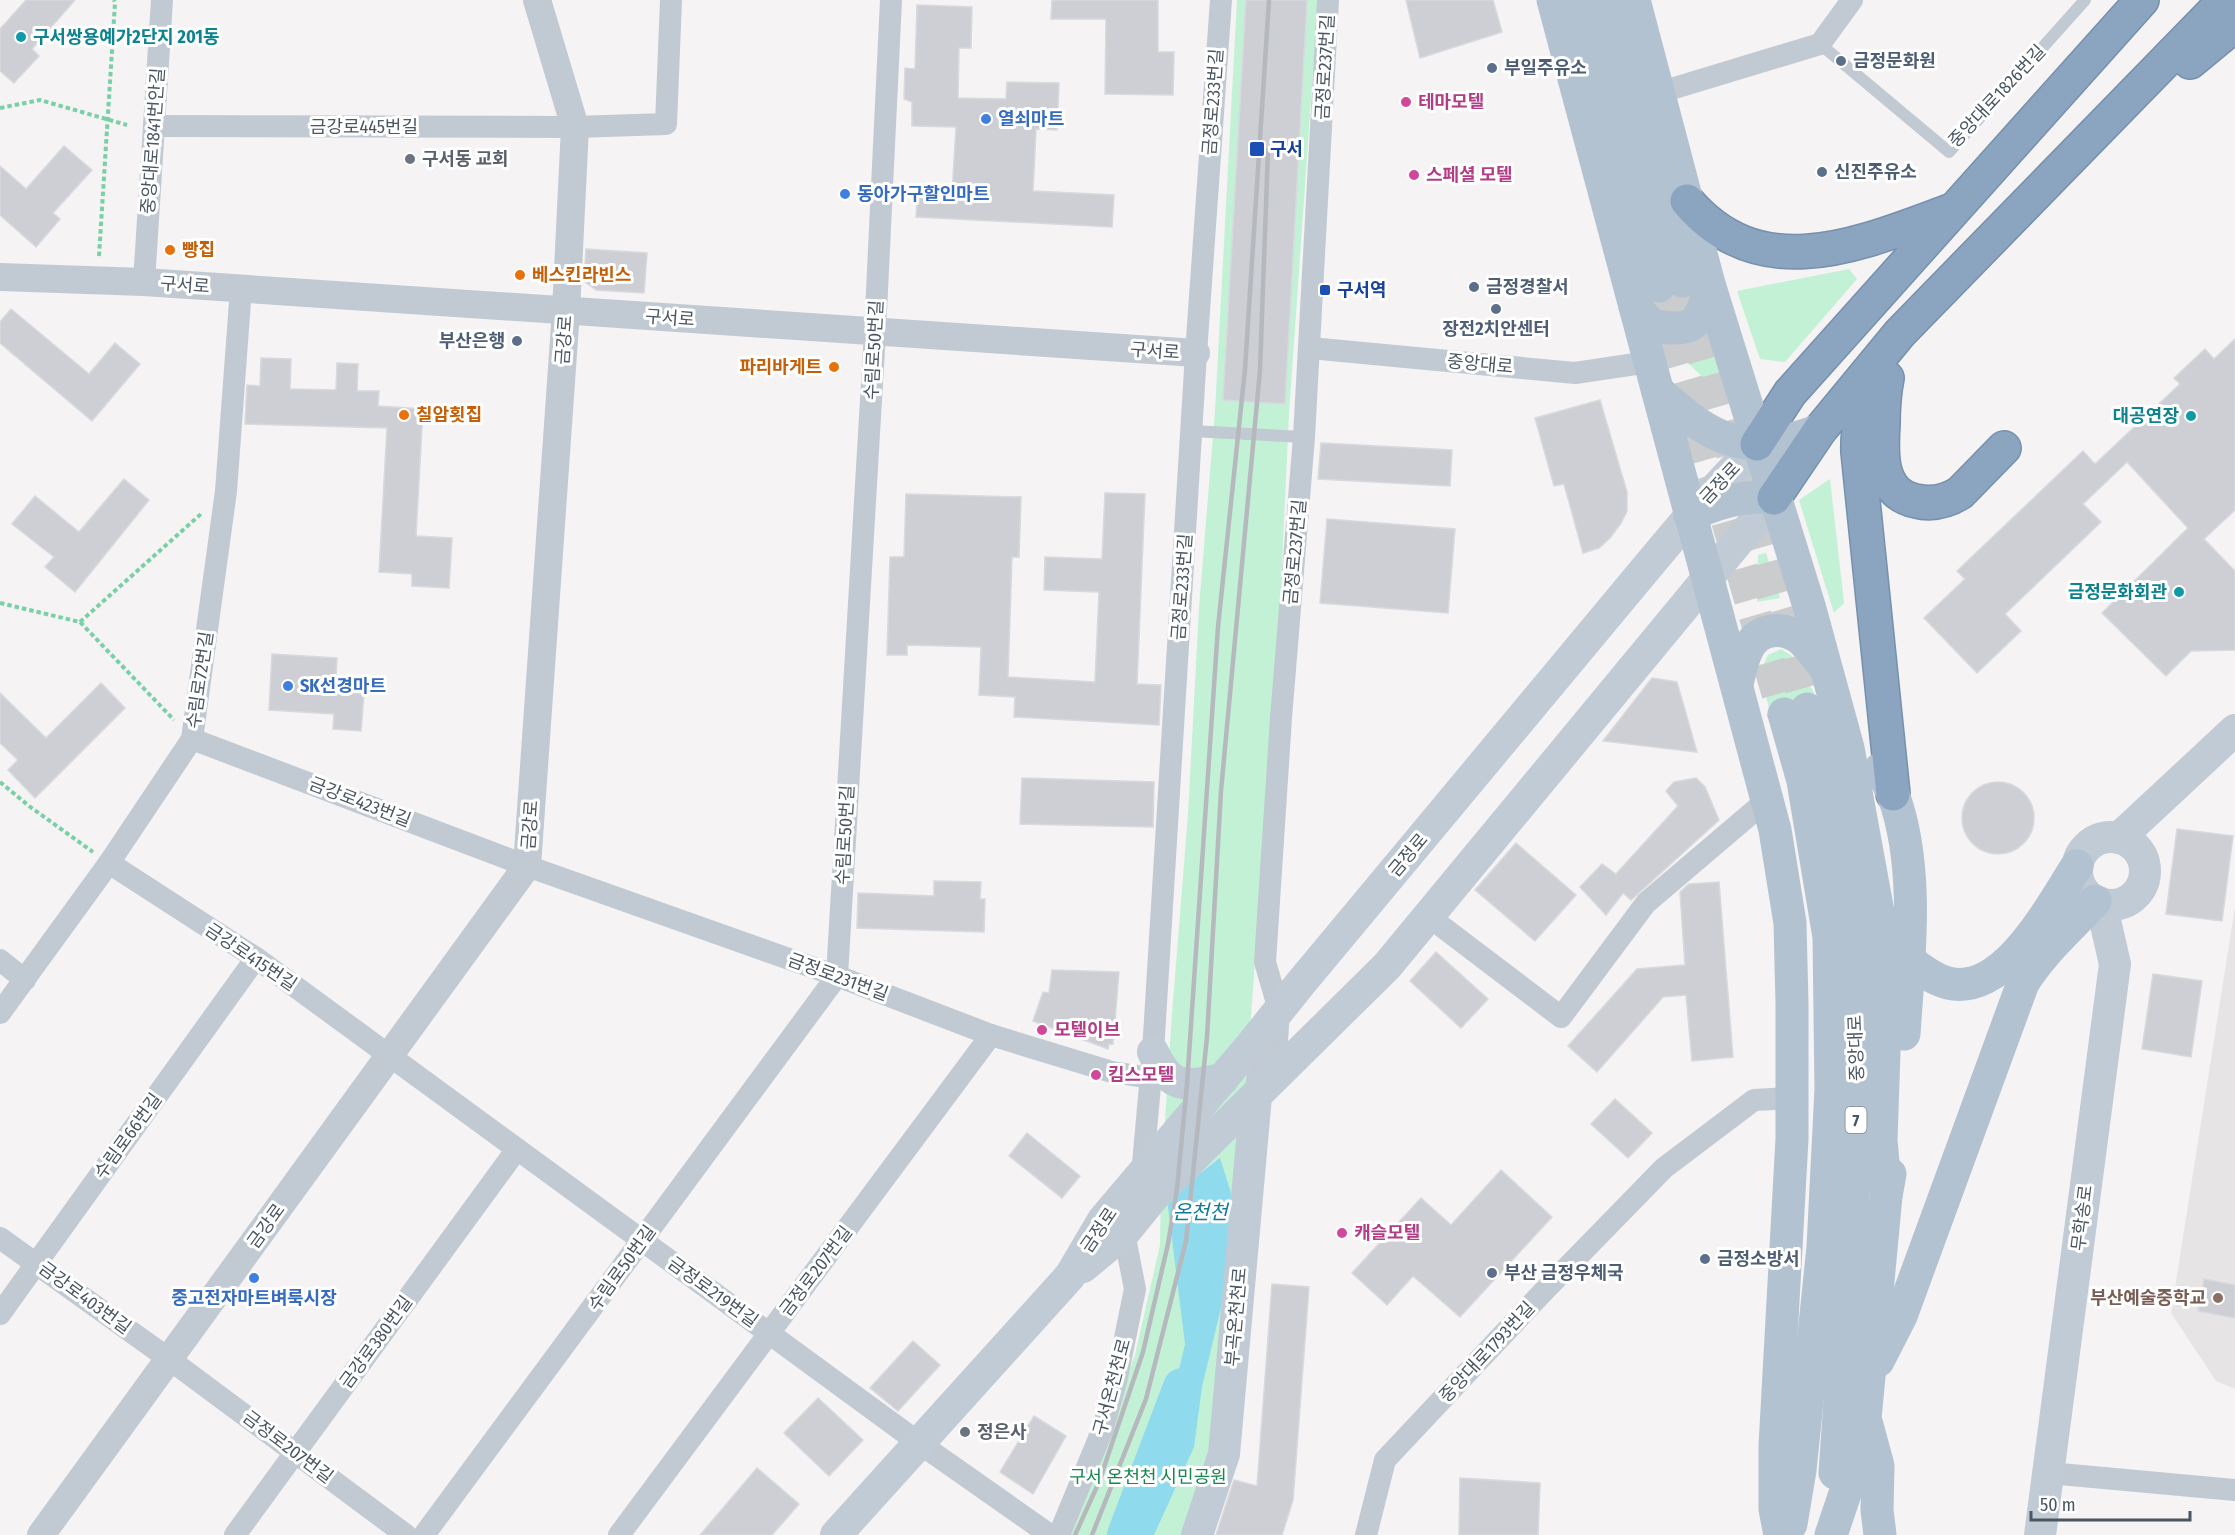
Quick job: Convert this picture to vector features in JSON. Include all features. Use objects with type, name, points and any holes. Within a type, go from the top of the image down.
[{"type":"highway","points":[[1757,444],[1790,393],[2142,0]]},
{"type":"highway","points":[[2069,159],[2201,0]]},
{"type":"highway","points":[[1774,498],[1820,430],[1900,333],[2225,0]]},
{"type":"highway","points":[[2069,159],[2235,25]]},
{"type":"highway","points":[[1687,201],[1714,228],[1730,237],[1764,248],[1803,252],[1850,246],[1954,210]]},
{"type":"highway","points":[[1900,333],[1887,380],[1881,452],[1886,477],[1894,489],[1904,497],[1916,501],[1946,500],[1960,493],[2004,448]]},
{"type":"highway","points":[[1893,794],[1858,439],[1862,410],[1873,380],[1881,362],[1900,333]]},
{"type":"main road","points":[[1553,0],[1672,289],[1757,444],[1848,748],[1880,923],[1885,1023],[1881,1140],[1886,1196]]},
{"type":"main road","points":[[1583,0],[1672,289]]},
{"type":"main road","points":[[1607,0],[1672,289]]},
{"type":"main road","points":[[1634,0],[1687,201],[1672,289],[1653,377],[1775,830],[1790,923],[1792,1139],[1775,1446],[1775,1509],[1780,1535]]},
{"type":"main road","points":[[1653,377],[1687,417],[1716,435],[1736,443],[1757,444],[1790,440],[1820,430]]},
{"type":"main road","name":"금정로","points":[[1070,1276],[1102,1253],[1124,1233],[1152,1174],[1223,1079],[1690,516],[1757,444]]},
{"type":"main road","points":[[1690,516],[1722,502],[1760,497],[1774,498]]},
{"type":"main road","name":"금정로","points":[[836,1535],[1070,1276],[1103,1220],[1152,1174],[1252,1100],[1387,966],[1774,498]]},
{"type":"main road","points":[[1737,684],[1751,642],[1762,633],[1774,630],[1787,632],[1802,640],[1826,669],[1893,794],[1904,840],[1908,873],[1909,960],[1899,1128],[1886,1196],[1865,1419],[1856,1461],[1830,1535]]},
{"type":"main road","name":"중앙대로","points":[[1789,1535],[1800,1470],[1824,1247],[1831,1089],[1829,937],[1803,781],[1796,711],[1826,774],[1851,930],[1858,1082],[1840,1424],[1830,1535]]},
{"type":"main road","points":[[2130,846],[2158,801],[2235,730]]},
{"type":"main road","points":[[1909,960],[1932,977],[1949,983],[1973,983],[1993,974],[2015,957],[2077,866],[2081,854],[2092,842],[2107,837],[2130,846],[2144,863],[2144,878],[2133,897],[2115,964]]},
{"type":"main road","points":[[2077,866],[2081,886],[2088,896],[2098,902],[2119,904],[2133,897]]},
{"type":"main road","points":[[1869,1379],[1901,1316],[2024,983],[2051,945],[2098,902]]},
{"type":"main road","name":"무학송로","points":[[2040,1535],[2115,964],[2098,902]]},
{"type":"main road","points":[[1152,1065],[1180,1084],[1199,1084],[1223,1079]]},
{"type":"main road","name":"부곡온천천로","points":[[1197,1535],[1224,1454],[1252,1100]]},
{"type":"main road","points":[[1865,1419],[1878,1466],[1877,1510],[1880,1535]]},
{"type":"street","name":"중앙대로1841번안길","points":[[144,282],[162,0]]},
{"type":"street","name":"금강로","points":[[41,1535],[527,866],[566,311],[575,127],[537,0]]},
{"type":"street","name":"금강로445번길","points":[[154,126],[575,127],[666,124],[671,0]]},
{"type":"street","name":"수림로50번길","points":[[424,1535],[837,976],[875,332],[891,0]]},
{"type":"street","name":"금정로233번길","points":[[1152,1174],[1152,1065],[1199,432],[1196,353],[1221,0]]},
{"type":"street","name":"금정로237번길","points":[[1252,1100],[1258,1067],[1277,1041],[1279,1010],[1265,962],[1281,718],[1310,348],[1328,0]]},
{"type":"street","points":[[1658,93],[1820,44],[1852,0]]},
{"type":"street","name":"구서로","points":[[0,277],[241,288],[1196,353]]},
{"type":"street","name":"수림로72번길","points":[[0,1013],[109,863],[192,739],[226,491],[241,288]]},
{"type":"street","name":"중앙대로","points":[[1310,348],[1575,373],[1653,377]]},
{"type":"street","name":"금강로423번길","points":[[192,739],[527,866]]},
{"type":"street","points":[[1428,916],[1561,1017],[1646,903],[1767,800]]},
{"type":"street","name":"금강로415번길","points":[[109,863],[256,958],[390,1056]]},
{"type":"street","name":"금정로231번길","points":[[527,866],[837,976],[991,1035],[1112,1072],[1152,1065]]},
{"type":"street","name":"수림로66번길","points":[[0,1314],[256,958]]},
{"type":"street","points":[[0,960],[26,980]]},
{"type":"street","name":"금정로207번길","points":[[619,1535],[991,1035]]},
{"type":"street","name":"금정로219번길","points":[[390,1056],[919,1443],[1050,1535]]},
{"type":"street","name":"중앙대로1793번길","points":[[1366,1535],[1385,1460],[1552,1282],[1664,1168],[1754,1100],[1792,1098]]},
{"type":"street","name":"금강로380번길","points":[[235,1535],[517,1149]]},
{"type":"street","name":"구서온천천로","points":[[1059,1535],[1102,1431],[1116,1382],[1135,1289],[1124,1233]]},
{"type":"street","name":"금강로403번길","points":[[0,1238],[169,1359]]},
{"type":"street","name":"금정로207번길","points":[[169,1359],[406,1535]]},
{"type":"street","points":[[2049,1473],[2235,1490]]},
{"type":"lane","name":"중앙대로1826번길","points":[[1820,44],[1949,152],[2085,0]]},
{"type":"lane","points":[[1199,432],[1304,437]]},
{"type":"path","points":[[98,280],[116,3],[114,0]]},
{"type":"path","points":[[0,108],[40,100],[127,125]]},
{"type":"path","points":[[80,622],[226,491]]},
{"type":"path","points":[[0,603],[80,622],[192,739]]},
{"type":"path","points":[[0,782],[29,806],[109,863]]},
{"type":"shaded area","points":[[2235,907],[2235,1389],[2216,1381],[2171,1313]]},
{"type":"green space","name":"구서 온천천 시민공원","points":[[1237,0],[1318,0],[1289,414],[1278,650],[1233,1259],[1211,1462],[1187,1535],[1061,1535],[1077,1507],[1135,1355],[1160,1245],[1161,1183],[1172,1014],[1188,814],[1199,608],[1215,411]]},
{"type":"green space","points":[[1849,269],[1857,279],[1785,362],[1760,359],[1737,291]]},
{"type":"green space","points":[[1709,335],[1723,381],[1713,387],[1672,348]]},
{"type":"green space","points":[[1830,479],[1844,603],[1834,613],[1799,500]]},
{"type":"green space","points":[[1766,553],[1780,598],[1757,602],[1758,555]]},
{"type":"green space","points":[[1781,649],[1792,656],[1816,696],[1802,697],[1770,712],[1760,672],[1768,655]]},
{"type":"water","name":"온천천","points":[[1220,1158],[1231,1193],[1225,1291],[1202,1387],[1194,1447],[1154,1535],[1123,1535],[1155,1473],[1185,1344],[1167,1199]]},
{"type":"building","name":"구서쌍용예가2단지 201동","points":[[26,0],[75,0],[32,49],[39,56],[14,83],[0,71],[0,29]]},
{"type":"building","points":[[1052,0],[1158,0],[1158,52],[1174,52],[1173,95],[1105,94],[1106,19],[1051,19]]},
{"type":"building","points":[[1246,0],[1307,0],[1285,404],[1223,400]]},
{"type":"building","points":[[1406,0],[1493,0],[1502,32],[1420,58]]},
{"type":"building","points":[[917,5],[972,7],[971,48],[959,48],[958,98],[1006,99],[1007,82],[1059,83],[1057,130],[1036,129],[1033,191],[1114,195],[1112,227],[916,217],[918,192],[952,194],[956,127],[912,126],[912,102],[904,99],[905,68],[915,69]]},
{"type":"building","points":[[64,146],[92,170],[53,213],[60,219],[36,247],[0,215],[0,166],[26,189]]},
{"type":"building","points":[[586,249],[647,253],[644,293],[596,290],[584,281]]},
{"type":"building","points":[[11,309],[89,374],[115,343],[140,364],[92,421],[0,343],[0,322]]},
{"type":"building","points":[[2235,339],[2235,510],[2204,539],[2235,571],[2235,650],[2191,651],[2166,676],[2102,613],[2188,528],[2127,462],[2083,504],[2101,522],[2005,614],[2021,631],[1977,673],[1924,618],[1965,579],[1957,571],[2083,451],[2095,464],[2180,384],[2174,378],[2205,349],[2214,359]]},
{"type":"building","points":[[261,358],[291,359],[290,389],[336,390],[337,363],[358,364],[357,391],[379,391],[378,406],[423,409],[416,536],[452,538],[449,588],[412,586],[412,574],[379,572],[387,428],[245,424],[247,385],[260,386]]},
{"type":"building","points":[[1600,400],[1627,492],[1627,511],[1610,538],[1599,548],[1583,553],[1564,484],[1554,486],[1535,418]]},
{"type":"building","points":[[1321,443],[1452,450],[1450,486],[1318,479]]},
{"type":"building","points":[[124,479],[149,500],[75,592],[45,567],[54,557],[12,524],[35,496],[79,532]]},
{"type":"building","points":[[1105,493],[1145,494],[1137,684],[1161,685],[1159,725],[1014,717],[1015,697],[979,695],[981,647],[907,645],[907,655],[887,655],[890,557],[904,557],[906,494],[1021,497],[1019,557],[1012,557],[1008,677],[1095,682],[1099,592],[1044,590],[1045,557],[1102,559]]},
{"type":"building","points":[[1327,519],[1455,529],[1448,613],[1320,603]]},
{"type":"building","points":[[272,654],[337,658],[335,692],[364,694],[361,731],[333,729],[334,714],[269,710]]},
{"type":"building","points":[[1652,678],[1677,682],[1697,752],[1603,741]]},
{"type":"building","points":[[101,683],[125,708],[35,798],[8,770],[18,760],[0,743],[0,693],[46,738]]},
{"type":"building","points":[[1022,778],[1154,782],[1153,827],[1020,824]]},
{"type":"building","points":[[1696,778],[1705,787],[1719,820],[1631,900],[1623,893],[1606,915],[1580,887],[1602,864],[1616,874],[1678,806],[1666,791],[1674,782]]},
{"type":"building","points":[[1998,782],[2018,788],[2028,798],[2034,818],[2028,838],[2018,848],[1998,854],[1978,848],[1968,838],[1962,818],[1968,798],[1978,788]]},
{"type":"building","points":[[2177,829],[2233,836],[2222,921],[2166,914]]},
{"type":"building","points":[[1516,843],[1576,895],[1535,941],[1475,890]]},
{"type":"building","points":[[934,881],[981,882],[980,899],[985,899],[984,932],[857,928],[858,893],[934,896]]},
{"type":"building","points":[[1719,882],[1733,1057],[1692,1061],[1686,995],[1663,997],[1597,1072],[1568,1046],[1637,969],[1685,965],[1680,892],[1689,884]]},
{"type":"building","points":[[1436,952],[1488,999],[1461,1028],[1410,981]]},
{"type":"building","points":[[1052,970],[1119,972],[1113,1044],[1109,1044],[1108,1049],[1033,1021],[1043,992],[1049,993]]},
{"type":"building","points":[[2153,974],[2202,981],[2191,1057],[2142,1049]]},
{"type":"building","points":[[1615,1099],[1652,1133],[1628,1158],[1591,1124]]},
{"type":"building","points":[[1027,1133],[1080,1176],[1062,1198],[1009,1156]]},
{"type":"building","points":[[1501,1170],[1552,1217],[1460,1317],[1413,1276],[1387,1305],[1352,1273],[1421,1198],[1451,1225]]},
{"type":"building","name":"부산예술중학교","points":[[2204,1279],[2235,1285],[2235,1318],[2198,1311]]},
{"type":"building","points":[[1272,1284],[1309,1287],[1293,1500],[1282,1535],[1216,1535],[1234,1480],[1257,1486]]},
{"type":"building","points":[[913,1341],[940,1365],[898,1411],[870,1388]]},
{"type":"building","points":[[818,1398],[863,1440],[829,1476],[784,1433]]},
{"type":"building","points":[[1034,1416],[1066,1436],[1033,1494],[1000,1472]]},
{"type":"building","points":[[757,1468],[799,1504],[772,1535],[700,1535]]},
{"type":"building","points":[[1460,1478],[1540,1483],[1538,1535],[1459,1535]]},
{"type":"waterway","name":"온천천","points":[[1126,1535],[1182,1387]]},
{"type":"tunnel","points":[[1682,281],[1807,709]]},
{"type":"tunnel","points":[[1659,286],[1784,714]]},
{"type":"railway","points":[[1075,1535],[1099,1482],[1143,1352],[1168,1244],[1177,1189],[1187,1084],[1218,627],[1245,369],[1269,0]]},
{"type":"railway","points":[[1092,1535],[1146,1399],[1186,1241],[1207,1037],[1221,791],[1260,370],[1268,150]]},
{"type":"place","name":"구서쌍용예가2단지 201동","points":[[21,37]]},
{"type":"place","name":"금정문화원","points":[[1841,61]]},
{"type":"place","name":"부일주유소","points":[[1492,68]]},
{"type":"place","name":"테마모텔","points":[[1406,102]]},
{"type":"place","name":"열쇠마트","points":[[986,119]]},
{"type":"place","name":"구서","points":[[1257,149]]},
{"type":"place","name":"구서동 교회","points":[[410,159]]},
{"type":"place","name":"신진주유소","points":[[1822,172]]},
{"type":"place","name":"스페셜 모텔","points":[[1414,175]]},
{"type":"place","name":"동아가구할인마트","points":[[845,194]]},
{"type":"place","name":"빵집","points":[[170,250]]},
{"type":"place","name":"베스킨라빈스","points":[[520,275]]},
{"type":"place","name":"금정경찰서","points":[[1474,287]]},
{"type":"place","name":"구서역","points":[[1325,290]]},
{"type":"place","name":"장전2치안센터","points":[[1496,309]]},
{"type":"place","name":"부산은행","points":[[517,341]]},
{"type":"place","name":"파리바게트","points":[[834,367]]},
{"type":"place","name":"칠암횟집","points":[[404,415]]},
{"type":"place","name":"대공연장","points":[[2191,416]]},
{"type":"place","name":"금정문화회관","points":[[2179,592]]},
{"type":"place","name":"SK선경마트","points":[[288,686]]},
{"type":"place","name":"모텔이브","points":[[1042,1030]]},
{"type":"place","name":"킴스모텔","points":[[1096,1075]]},
{"type":"place","name":"캐슬모텔","points":[[1342,1233]]},
{"type":"place","name":"금정소방서","points":[[1705,1259]]},
{"type":"place","name":"부산 금정우체국","points":[[1492,1273]]},
{"type":"place","name":"중고전자마트벼룩시장","points":[[254,1278]]},
{"type":"place","name":"부산예술중학교","points":[[2218,1298]]},
{"type":"place","name":"정은사","points":[[965,1432]]}]
